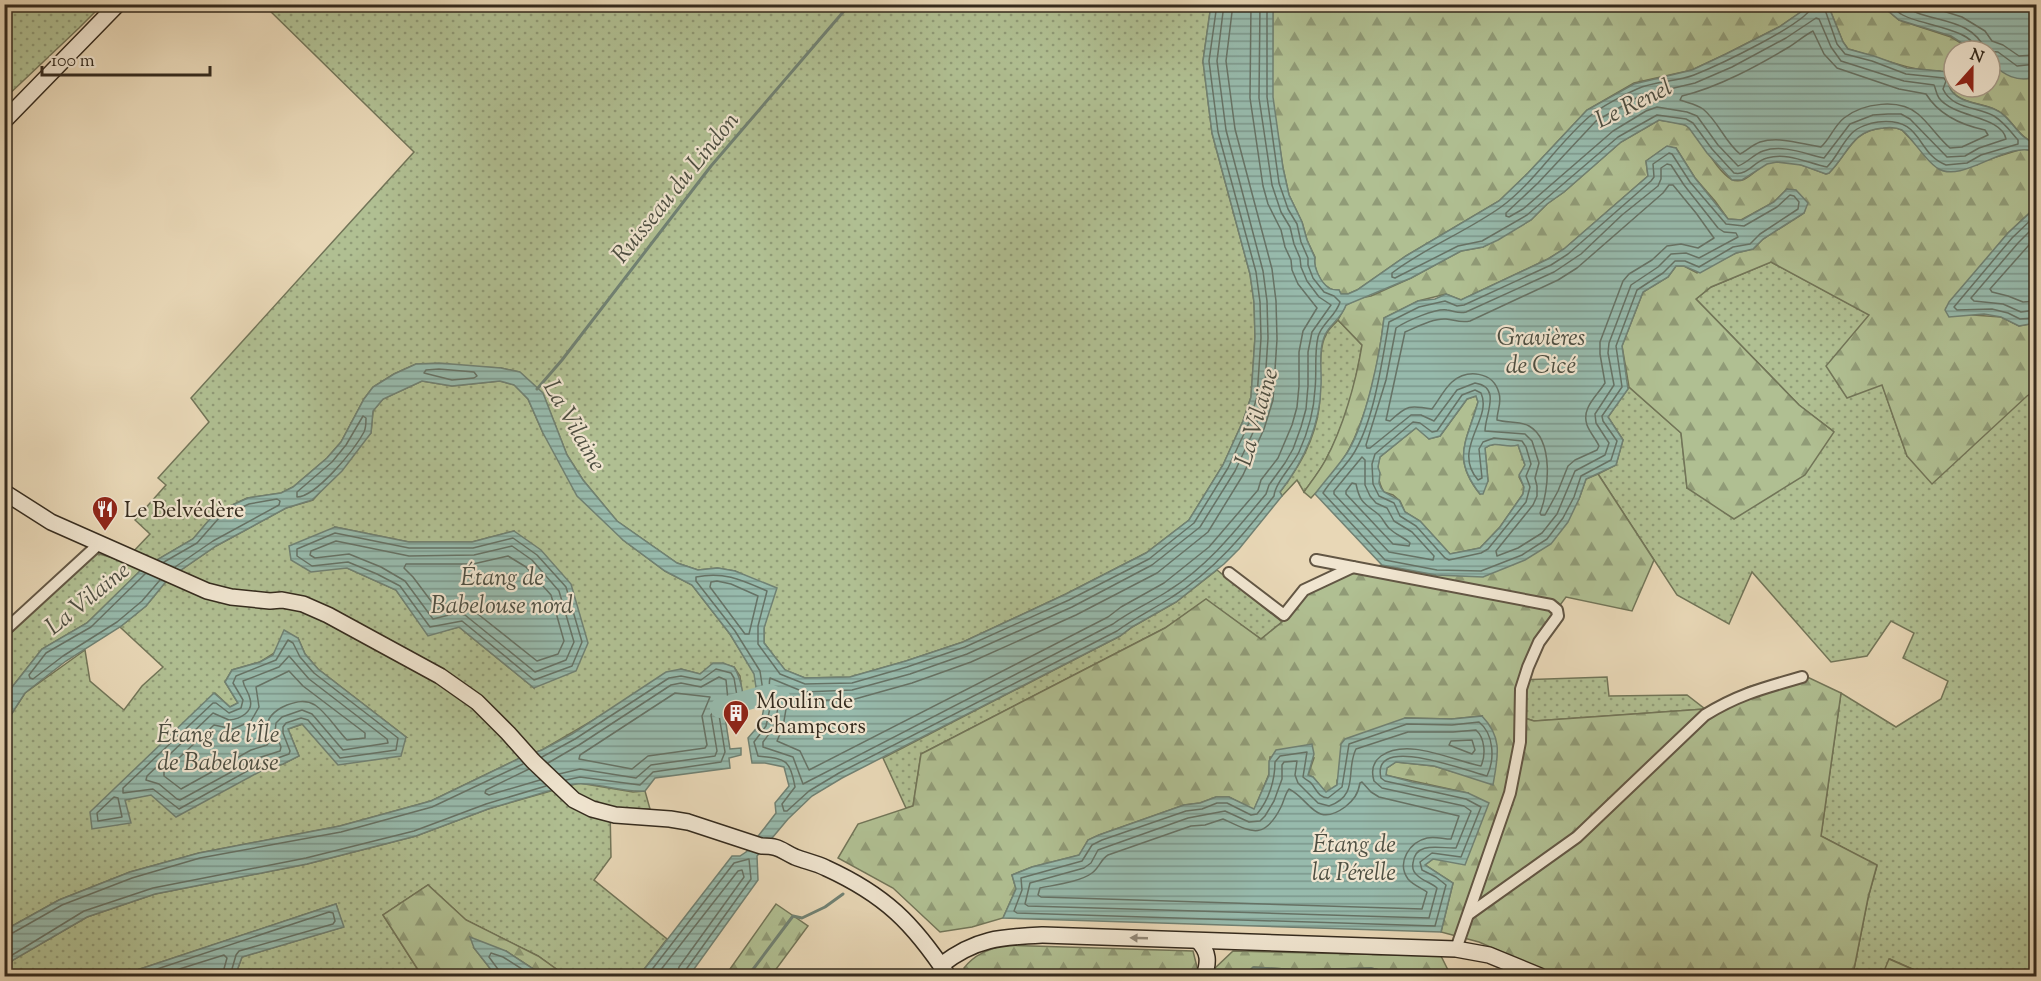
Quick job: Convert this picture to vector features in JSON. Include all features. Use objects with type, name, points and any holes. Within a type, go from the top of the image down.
[{"type":"street","points":[[4,121],[118,4]]},
{"type":"street","points":[[4,492],[51,522],[218,594],[303,604],[440,676],[460,689],[492,717],[574,800],[592,809],[615,815],[670,819],[726,833],[761,846],[782,849],[793,856],[823,866],[849,879],[880,898],[907,921],[944,971],[955,955],[981,942],[1016,936],[1043,935],[1218,939],[1237,943],[1456,949],[1489,955],[1540,976]]},
{"type":"street","points":[[4,631],[100,543]]},
{"type":"street","points":[[1316,560],[1551,605],[1557,609],[1558,616],[1539,642],[1521,690],[1520,742],[1510,793],[1456,949]]},
{"type":"street","points":[[1229,573],[1284,615],[1304,590],[1353,567]]},
{"type":"street","points":[[1469,914],[1577,837],[1705,715],[1728,700],[1802,677]]},
{"type":"street","points":[[1197,940],[1208,955],[1206,971]]},
{"type":"street","points":[[1206,971],[1218,954],[1237,943]]},
{"type":"green space","points":[[5,4],[102,4],[102,5],[5,98]]},
{"type":"green space","points":[[264,5],[1211,5],[1203,61],[1212,133],[1250,274],[1254,302],[1255,337],[1251,397],[1243,421],[1223,465],[1189,520],[1146,553],[1066,594],[963,642],[850,677],[805,678],[785,670],[764,643],[764,628],[768,611],[750,578],[735,571],[717,568],[698,570],[677,563],[617,521],[583,480],[567,455],[543,394],[519,372],[501,368],[416,364],[373,387],[341,442],[327,458],[293,487],[281,493],[247,498],[215,513],[193,539],[143,568],[87,623],[42,649],[5,696],[5,639],[47,595],[96,553],[127,562],[132,553],[150,534],[135,520],[166,485],[158,478],[209,422],[191,398],[414,152]]},
{"type":"green space","points":[[1273,5],[1811,5],[1779,27],[1692,70],[1634,83],[1587,110],[1499,201],[1406,256],[1357,290],[1341,294],[1339,290],[1326,286],[1320,279],[1316,270],[1315,257],[1289,195],[1272,97]]},
{"type":"green space","points":[[1828,5],[1881,5],[1899,20],[1954,39],[1942,39],[1942,75],[1940,71],[1905,66],[1848,49]]},
{"type":"green space","points":[[2002,71],[2012,76],[2036,77],[2036,143],[2024,137],[2000,112],[1964,99],[2002,99]]},
{"type":"green space","points":[[1659,120],[1687,126],[1725,174],[1736,181],[1746,179],[1768,163],[1782,161],[1829,173],[1857,138],[1864,133],[1886,128],[1902,130],[1938,168],[1977,165],[2022,149],[2036,152],[2036,207],[2008,233],[1946,308],[1973,315],[2001,317],[2019,326],[2036,323],[2036,390],[1932,484],[1907,456],[1882,385],[1847,398],[1826,366],[1869,315],[1771,262],[1711,287],[1696,299],[1799,405],[1834,432],[1805,475],[1734,519],[1687,488],[1681,433],[1629,387],[1622,346],[1643,292],[1668,277],[1676,266],[1684,266],[1697,273],[1736,253],[1753,249],[1763,239],[1804,213],[1806,206],[1787,189],[1774,202],[1741,220],[1728,219],[1695,178],[1676,148],[1666,147],[1646,161],[1648,176],[1564,249],[1548,259],[1461,300],[1446,294],[1418,301],[1384,318],[1372,386],[1355,436],[1340,463],[1316,493],[1311,498],[1304,492],[1332,448],[1343,420],[1356,374],[1362,345],[1338,320],[1346,305],[1411,278],[1461,251],[1483,247],[1531,220],[1621,142]]},
{"type":"green space","points":[[1771,262],[1870,315],[1882,384],[1907,456],[2036,390],[2036,976],[1928,976],[1890,959],[1882,976],[1855,976],[1854,969],[1868,898],[1877,866],[1821,836],[1841,693],[1896,727],[1941,699],[1948,681],[1903,658],[1914,633],[1891,621],[1867,656],[1831,662],[1752,572],[1729,624],[1677,595],[1598,474],[1616,465],[1623,440],[1608,417],[1629,387],[1681,433],[1687,488],[1833,431],[1799,405],[1696,299],[1711,287]]},
{"type":"green space","points":[[1338,320],[1362,345],[1348,404],[1332,448],[1304,492],[1297,480],[1282,496],[1280,492],[1300,463],[1314,431],[1320,400],[1323,341]]},
{"type":"green space","points":[[422,381],[452,386],[500,381],[515,385],[528,399],[543,433],[623,540],[665,571],[692,585],[730,634],[755,674],[757,692],[742,695],[740,676],[734,667],[728,665],[715,664],[700,674],[681,669],[542,750],[520,758],[431,801],[340,826],[199,853],[130,872],[59,900],[5,930],[5,724],[25,693],[85,650],[90,681],[124,710],[142,686],[163,667],[120,627],[146,606],[168,579],[216,546],[286,508],[313,500],[371,433],[373,411],[383,399]],"holes":[[[335,527],[409,542],[472,542],[514,531],[534,688],[459,627],[428,635],[396,590],[347,568]],[[298,638],[305,654],[318,669],[406,737],[303,724],[288,729],[299,756],[283,764],[261,771],[124,800],[215,693],[230,707],[238,703],[225,682],[232,670],[260,662]]]},
{"type":"green space","points":[[1476,396],[1478,402],[1464,449],[1466,470],[1471,481],[1480,494],[1488,481],[1485,448],[1497,444],[1518,445],[1525,465],[1519,477],[1524,487],[1523,494],[1500,527],[1480,548],[1450,554],[1420,521],[1405,512],[1400,501],[1384,492],[1379,480],[1379,461],[1380,457],[1417,427],[1429,439],[1440,436],[1467,399]]},
{"type":"green space","points":[[1598,474],[1654,560],[1632,611],[1566,597],[1536,637],[1518,680],[1518,716],[1534,721],[1705,709],[1748,687],[1799,673],[1841,693],[1821,836],[1877,865],[1868,898],[1854,969],[1855,976],[1557,976],[1479,942],[1441,932],[1453,883],[1425,865],[1433,859],[1468,793],[1385,775],[1387,768],[1396,762],[1434,766],[1454,772],[1482,716],[1452,719],[1405,718],[1337,780],[1337,785],[1326,793],[1313,777],[1308,775],[1314,758],[1270,757],[1269,774],[1254,810],[1229,797],[1216,797],[1200,803],[1184,805],[1099,835],[1088,840],[1080,855],[1032,867],[1012,875],[1016,889],[1003,918],[972,927],[940,932],[893,888],[838,858],[858,824],[913,806],[921,754],[1165,628],[1206,599],[1261,639],[1282,622],[1308,592],[1357,571],[1382,565],[1436,575],[1579,499],[1586,479]]},
{"type":"green space","points":[[1217,570],[1282,622],[1261,639],[1206,600],[1165,628],[921,754],[913,806],[906,808],[883,758],[1120,636],[1176,602]]},
{"type":"green space","points":[[1607,677],[1609,696],[1687,695],[1705,709],[1534,721],[1518,716],[1518,680]]},
{"type":"green space","points":[[579,783],[633,792],[645,791],[650,809],[610,808],[611,857],[594,880],[667,939],[639,976],[566,976],[538,956],[466,920],[428,885],[383,915],[422,976],[235,976],[242,957],[343,927],[336,904],[119,976],[5,976],[4,968],[13,960],[87,917],[155,894],[307,864],[416,836],[488,809]]},
{"type":"green space","points":[[428,885],[466,920],[538,956],[566,976],[544,976],[506,951],[474,948],[496,976],[422,976],[383,915]]},
{"type":"green space","points":[[776,904],[808,926],[771,976],[725,976]]},
{"type":"green space","points":[[1004,945],[1193,951],[1199,975],[965,976],[964,968],[973,959]]},
{"type":"green space","points":[[1233,951],[1441,956],[1451,976],[1405,976],[1371,968],[1301,970],[1254,967],[1244,976],[1211,976],[1213,970]]},
{"type":"green space","points":[[1889,959],[1928,976],[1882,976]]},
{"type":"water","name":"Le Renel","points":[[1211,5],[1273,5],[1273,97],[1289,195],[1302,222],[1315,258],[1318,274],[1326,286],[1339,290],[1341,294],[1357,290],[1406,256],[1499,201],[1587,110],[1634,84],[1692,70],[1779,27],[1811,5],[1828,5],[1848,49],[1907,68],[1942,71],[1942,99],[1962,99],[2000,112],[2024,137],[2036,143],[2036,152],[2012,151],[1972,167],[1948,172],[1932,164],[1902,130],[1886,128],[1864,133],[1857,138],[1829,173],[1801,165],[1777,162],[1767,164],[1742,180],[1732,180],[1707,153],[1689,128],[1685,125],[1659,120],[1621,142],[1531,220],[1498,240],[1483,247],[1461,251],[1411,278],[1346,305],[1342,314],[1327,331],[1323,341],[1320,401],[1309,442],[1280,492],[1282,496],[1239,549],[1224,564],[1176,602],[1120,636],[842,778],[812,796],[788,819],[757,856],[758,880],[689,976],[639,976],[732,856],[740,856],[746,852],[776,813],[775,803],[789,786],[784,767],[752,763],[748,738],[761,723],[764,707],[758,701],[754,674],[730,634],[692,585],[665,571],[623,540],[577,496],[543,433],[528,399],[514,385],[500,381],[452,386],[422,381],[383,399],[373,411],[371,433],[342,471],[312,500],[286,508],[216,546],[168,579],[146,606],[120,627],[66,661],[25,693],[5,724],[5,696],[42,649],[87,623],[143,568],[193,539],[215,513],[248,498],[281,493],[293,487],[327,458],[341,442],[373,387],[416,364],[439,363],[501,368],[520,372],[543,393],[567,455],[583,480],[617,521],[677,563],[698,570],[718,568],[735,571],[777,588],[764,628],[764,643],[785,670],[805,678],[850,677],[963,642],[1066,594],[1146,553],[1189,520],[1223,465],[1251,397],[1255,337],[1250,274],[1212,133],[1203,61]]},
{"type":"water","points":[[1881,5],[2036,5],[2036,77],[2023,79],[2011,77],[2002,72],[2002,39],[1956,39],[1899,20]]},
{"type":"water","name":"Gravières de Cicé","points":[[1667,146],[1676,148],[1695,178],[1728,219],[1742,220],[1774,202],[1787,189],[1796,190],[1808,203],[1804,213],[1763,239],[1753,249],[1736,253],[1700,273],[1684,266],[1676,266],[1668,277],[1643,292],[1622,346],[1628,389],[1608,417],[1623,440],[1616,465],[1586,479],[1568,522],[1551,544],[1525,560],[1483,577],[1436,575],[1382,565],[1315,494],[1347,453],[1354,440],[1376,369],[1384,318],[1418,301],[1435,299],[1446,294],[1461,300],[1548,259],[1564,249],[1648,176],[1646,161]],"holes":[[[1476,396],[1478,402],[1464,449],[1466,470],[1471,481],[1480,494],[1483,494],[1488,481],[1485,448],[1493,445],[1518,445],[1525,465],[1519,475],[1524,487],[1523,494],[1500,527],[1480,548],[1450,554],[1420,521],[1405,512],[1399,500],[1384,492],[1379,483],[1378,467],[1380,457],[1416,428],[1429,439],[1440,436],[1467,399]]]},
{"type":"water","points":[[2036,207],[2036,323],[2019,326],[2001,317],[1984,314],[1949,317],[1945,310],[1949,302],[2008,233]]},
{"type":"water","name":"Étang de Babelouse nord","points":[[335,527],[409,542],[472,542],[514,531],[541,550],[571,584],[588,643],[576,671],[534,688],[459,627],[428,636],[396,590],[347,568],[311,572],[291,560],[289,546]]},
{"type":"water","name":"Étang de l'Île de Babelouse","points":[[284,630],[298,638],[305,654],[318,669],[406,737],[401,756],[338,765],[302,724],[288,729],[299,756],[283,764],[261,771],[176,817],[151,795],[125,800],[131,823],[92,829],[90,812],[214,693],[230,707],[238,703],[225,682],[232,670],[260,662],[273,655]]},
{"type":"water","points":[[713,663],[723,663],[734,667],[743,694],[743,710],[725,717],[730,749],[741,748],[741,755],[729,758],[730,768],[655,778],[645,791],[588,784],[569,785],[488,809],[416,836],[307,864],[155,894],[87,917],[13,960],[5,968],[5,930],[59,900],[130,872],[199,853],[340,826],[431,801],[572,734],[666,672],[681,669],[700,674]]},
{"type":"water","name":"Étang de la Pérelle","points":[[1482,716],[1489,724],[1496,740],[1497,756],[1493,785],[1434,766],[1396,762],[1387,768],[1386,775],[1468,793],[1489,803],[1465,865],[1433,859],[1425,865],[1453,883],[1441,932],[1003,918],[1016,889],[1012,875],[1032,867],[1079,855],[1088,840],[1099,835],[1184,805],[1200,803],[1216,797],[1229,797],[1254,809],[1269,775],[1269,761],[1276,750],[1312,744],[1314,754],[1308,775],[1313,777],[1326,792],[1337,785],[1341,744],[1345,739],[1405,718],[1452,719]]},
{"type":"water","points":[[336,904],[344,927],[242,957],[235,976],[119,976]]},
{"type":"water","points":[[470,937],[506,951],[544,976],[496,976],[474,948]]},
{"type":"water","points":[[1253,967],[1301,970],[1371,968],[1405,976],[1244,976]]},
{"type":"waterway","name":"Ruisseau du Lindon","points":[[537,389],[562,360],[711,166],[850,4]]},
{"type":"waterway","name":"La Vilaine","points":[[720,708],[769,694],[781,699]]},
{"type":"waterway","points":[[748,976],[793,916],[802,918],[825,907],[843,894]]},
{"type":"place","name":"Le Belvédère","points":[[105,532]]},
{"type":"place","name":"Moulin de Champcors","points":[[736,736]]}]
